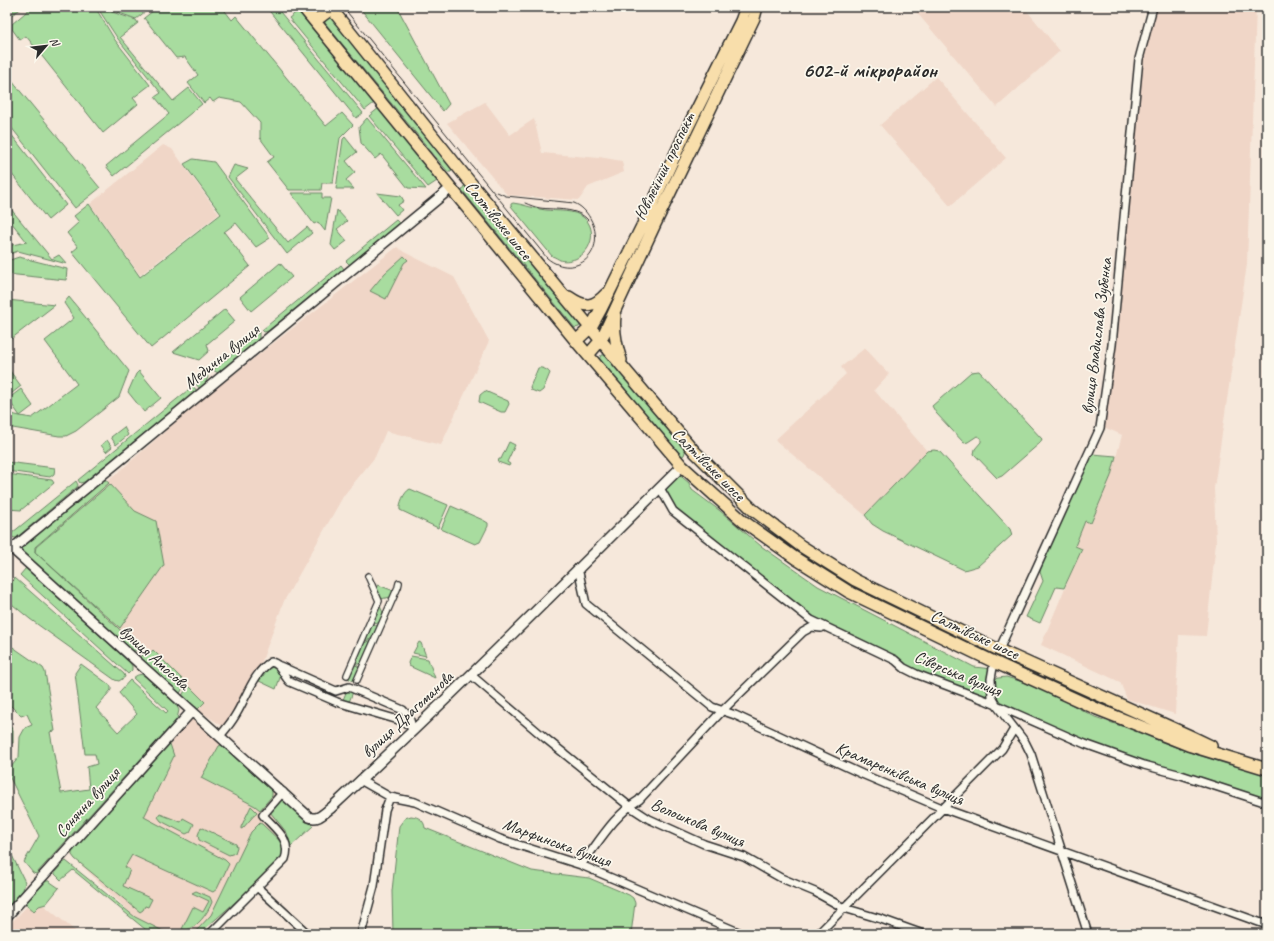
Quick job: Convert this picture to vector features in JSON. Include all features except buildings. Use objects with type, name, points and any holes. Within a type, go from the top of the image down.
[{"type":"main road","name":"Салтівське шосе","points":[[303,7],[576,341],[682,466],[743,521],[795,558],[842,588],[994,662],[1097,709],[1188,745],[1267,769]]},
{"type":"main road","name":"Ювілейний проспект","points":[[576,341],[591,327],[610,291],[688,127],[741,21],[746,7]]},
{"type":"main road","name":"Ювілейний проспект","points":[[588,355],[601,340],[754,18],[757,7]]},
{"type":"main road","name":"Салтівське шосе","points":[[330,8],[624,368],[695,452],[752,509],[802,546],[855,580],[999,650],[1190,736],[1235,759]]},
{"type":"main road","points":[[315,21],[330,8]]},
{"type":"main road","points":[[451,188],[466,176]]},
{"type":"main road","points":[[562,292],[574,301],[584,305],[591,305],[599,302],[610,291]]},
{"type":"main road","points":[[617,304],[614,334],[624,368]]},
{"type":"main road","points":[[682,466],[695,452]]},
{"type":"main road","points":[[994,662],[999,650]]},
{"type":"street","name":"вулиця Владислава Зубенка","points":[[999,650],[1100,428],[1112,346],[1139,59],[1152,7]]},
{"type":"street","name":"Медична вулиця","points":[[10,547],[451,188]]},
{"type":"street","name":"вулиця Драгоманова","points":[[283,792],[310,817],[315,818],[320,816],[331,808],[414,728],[471,676],[682,466]]},
{"type":"street","name":"Сіверська вулиця","points":[[660,488],[673,511],[795,609],[828,629],[895,660],[904,668],[916,674],[997,706],[1085,744],[1144,765],[1267,802]]},
{"type":"street","name":"вулиця Амосова","points":[[10,547],[283,792]]},
{"type":"street","name":"Крамаренківська вулиця","points":[[578,568],[586,604],[712,707],[723,710],[862,774],[942,808],[1267,925]]},
{"type":"street","points":[[346,675],[379,601],[368,576]]},
{"type":"street","points":[[357,680],[398,587],[398,583]]},
{"type":"street","points":[[581,865],[619,816],[629,806],[639,800],[723,710],[803,632],[812,627],[828,629]]},
{"type":"street","points":[[220,736],[235,716],[264,668],[271,662],[336,691],[349,687],[403,710],[409,717],[414,728]]},
{"type":"street","points":[[994,662],[991,679],[992,697],[997,706],[1025,742],[1031,754],[1088,934]]},
{"type":"street","points":[[280,666],[284,676],[290,682],[337,702],[396,719],[407,723],[414,728]]},
{"type":"street","name":"Волошкова вулиця","points":[[471,676],[544,738],[629,806],[649,819],[704,844],[744,857],[781,878],[815,892],[844,908],[923,934]]},
{"type":"street","name":"Сонячна вулиця","points":[[7,916],[62,853],[192,711]]},
{"type":"street","points":[[818,934],[1002,749],[1014,729]]},
{"type":"street","name":"Марфинська вулиця","points":[[360,780],[390,797],[415,802],[500,839],[581,865],[743,934]]},
{"type":"street","points":[[210,934],[285,859],[287,846],[285,840],[263,815],[283,792]]},
{"type":"street","points":[[361,934],[374,886],[385,810],[390,797]]},
{"type":"street","points":[[257,887],[308,934]]},
{"type":"shaded area","points":[[912,7],[1024,7],[1060,51],[997,107]]},
{"type":"shaded area","points":[[1157,7],[1256,7],[1247,264],[1214,488],[1216,542],[1206,636],[1179,635],[1175,714],[1127,699],[1120,682],[1041,645],[1081,550],[1075,546],[1085,521],[1091,523],[1111,476],[1122,435],[1104,427],[1118,310],[1141,64]]},
{"type":"shaded area","points":[[936,77],[1006,158],[950,206],[880,125]]},
{"type":"shaded area","points":[[485,102],[510,135],[534,119],[542,153],[599,157],[622,161],[624,172],[588,187],[579,200],[507,195],[447,123]]},
{"type":"shaded area","points":[[163,145],[172,149],[219,214],[140,275],[90,204]]},
{"type":"shaded area","points":[[397,247],[454,277],[489,341],[441,445],[386,431],[375,457],[344,495],[284,601],[259,669],[224,727],[198,710],[204,703],[148,658],[34,552],[34,546],[202,399]]},
{"type":"shaded area","points":[[865,348],[889,374],[874,390],[927,451],[865,515],[775,440],[846,374],[841,367]]},
{"type":"shaded area","points":[[191,717],[311,826],[196,934],[152,934],[70,854]]},
{"type":"shaded area","points":[[35,898],[79,934],[7,934],[7,927]]},
{"type":"green space","points":[[7,7],[21,7],[22,8],[7,18]]},
{"type":"green space","points":[[32,7],[95,7],[115,40],[150,85],[133,98],[138,104],[103,133],[26,36],[20,40],[12,29],[12,24]]},
{"type":"green space","points":[[97,7],[136,20],[138,23],[120,37],[173,101],[189,88],[202,104],[114,176],[106,166],[169,114],[155,97],[161,93],[118,39]]},
{"type":"green space","points":[[103,7],[151,7],[136,19]]},
{"type":"green space","points":[[158,7],[222,7],[232,20],[236,16],[326,126],[342,113],[353,125],[340,138],[333,183],[322,183],[321,190],[289,190],[267,162],[274,157],[260,138],[260,123],[241,102],[219,98],[213,102],[210,98],[204,103],[188,83],[198,75],[185,57],[176,58],[144,18]]},
{"type":"green space","points":[[266,7],[276,7],[363,113],[356,118]]},
{"type":"green space","points":[[359,7],[397,7],[449,104],[443,111]]},
{"type":"green space","points":[[298,11],[374,103],[365,110],[289,18]]},
{"type":"green space","points":[[330,17],[453,169],[451,172],[448,172],[325,23],[326,19]]},
{"type":"green space","points":[[7,75],[100,188],[75,208],[7,122]]},
{"type":"green space","points":[[379,108],[437,181],[428,187],[369,116]]},
{"type":"green space","points":[[367,118],[426,189],[408,188],[381,154],[375,159],[361,143],[359,127]]},
{"type":"green space","points":[[7,129],[66,205],[48,220],[7,168]]},
{"type":"green space","points":[[345,137],[357,152],[346,161],[355,172],[346,180],[354,189],[336,189],[343,139]]},
{"type":"green space","points":[[193,159],[214,162],[270,238],[256,247],[236,223],[224,232],[250,266],[151,348],[72,252],[78,247],[67,233],[79,222],[74,216],[89,204],[140,277],[221,214],[184,164]]},
{"type":"green space","points":[[234,165],[248,169],[235,179],[288,243],[307,227],[312,233],[287,254],[228,177]]},
{"type":"green space","points":[[466,185],[581,323],[579,327],[575,328],[462,190]]},
{"type":"green space","points":[[291,193],[322,193],[322,198],[331,198],[325,231],[318,222],[314,224]]},
{"type":"green space","points":[[377,193],[401,196],[404,201],[398,205],[402,210],[396,215]]},
{"type":"green space","points":[[513,203],[545,210],[570,212],[580,215],[586,219],[589,225],[591,231],[590,244],[581,255],[575,259],[564,261],[552,256],[511,206]]},
{"type":"green space","points":[[10,208],[52,259],[59,255],[67,264],[18,251],[7,255],[7,246],[27,242],[7,217],[7,210]]},
{"type":"green space","points":[[337,210],[347,221],[337,229],[347,241],[335,250],[331,245]]},
{"type":"green space","points":[[396,220],[400,224],[350,265],[346,261]]},
{"type":"green space","points":[[404,256],[408,260],[404,263],[386,299],[370,291],[385,273]]},
{"type":"green space","points":[[19,257],[67,269],[66,280],[7,274],[7,261]]},
{"type":"green space","points":[[280,263],[292,277],[251,311],[240,297]]},
{"type":"green space","points":[[341,265],[344,269],[268,331],[264,332],[262,330]]},
{"type":"green space","points":[[69,297],[129,371],[119,397],[76,431],[66,436],[7,427],[7,413],[32,418],[77,384],[45,341],[74,318],[64,303]]},
{"type":"green space","points":[[7,300],[55,305],[7,342]]},
{"type":"green space","points":[[225,309],[235,321],[207,344],[209,351],[199,360],[173,352]]},
{"type":"green space","points":[[259,332],[259,339],[218,373],[213,370]]},
{"type":"green space","points":[[601,355],[605,355],[686,449],[684,455],[681,457],[599,360]]},
{"type":"green space","points":[[7,367],[21,386],[7,397]]},
{"type":"green space","points":[[538,368],[545,369],[550,373],[543,390],[539,393],[531,390],[530,387]]},
{"type":"green space","points":[[139,371],[161,398],[144,412],[128,392],[136,374]]},
{"type":"green space","points":[[979,371],[1042,439],[1040,443],[1002,476],[997,478],[974,454],[975,449],[981,442],[981,438],[977,436],[964,443],[936,413],[932,406],[971,372]]},
{"type":"green space","points":[[207,375],[208,377],[205,384],[200,389],[196,384]]},
{"type":"green space","points":[[193,386],[197,391],[84,482],[80,483],[78,480]]},
{"type":"green space","points":[[21,389],[33,406],[20,416],[8,399]]},
{"type":"green space","points":[[485,391],[508,401],[509,404],[505,412],[501,412],[479,402],[480,395]]},
{"type":"green space","points":[[124,427],[128,435],[116,445],[111,437]]},
{"type":"green space","points":[[107,440],[112,447],[106,452],[101,445]]},
{"type":"green space","points":[[509,442],[515,445],[507,462],[510,464],[509,466],[498,462]]},
{"type":"green space","points":[[927,451],[939,451],[1010,529],[1012,535],[978,566],[964,570],[883,531],[872,524],[865,515]]},
{"type":"green space","points":[[1090,455],[1116,456],[1111,476],[1091,523],[1085,521],[1075,546],[1082,549],[1064,588],[1056,587],[1040,623],[1026,617],[1043,581],[1040,572],[1041,566]]},
{"type":"green space","points":[[7,462],[55,468],[54,474],[50,477],[7,471]]},
{"type":"green space","points":[[676,472],[689,483],[692,490],[719,510],[761,546],[818,586],[974,667],[992,669],[991,679],[1006,677],[1023,682],[1050,693],[1095,717],[1131,728],[1162,742],[1195,754],[1230,765],[1237,764],[1267,775],[1267,803],[1144,765],[997,706],[991,691],[985,700],[949,686],[811,620],[673,511],[660,488]]},
{"type":"green space","points":[[7,474],[52,480],[54,483],[21,510],[7,509]]},
{"type":"green space","points":[[103,478],[109,483],[35,547],[35,552],[140,648],[135,651],[130,650],[20,548]]},
{"type":"green space","points":[[76,481],[78,485],[77,487],[16,538],[7,537]]},
{"type":"green space","points":[[110,484],[135,511],[156,521],[164,565],[120,628],[35,552],[36,547]]},
{"type":"green space","points":[[410,489],[448,505],[438,528],[400,510],[402,498]]},
{"type":"green space","points":[[451,506],[488,523],[480,542],[475,544],[441,529]]},
{"type":"green space","points":[[26,568],[130,663],[132,670],[128,674],[20,575]]},
{"type":"green space","points":[[15,578],[124,674],[125,677],[119,681],[115,680],[30,619],[7,600],[7,588]]},
{"type":"green space","points":[[378,585],[394,591],[391,597],[380,599],[377,590]]},
{"type":"green space","points":[[379,604],[384,615],[380,624],[372,621]]},
{"type":"green space","points":[[371,623],[378,626],[373,638],[363,642]]},
{"type":"green space","points":[[371,640],[361,664],[356,664],[355,661],[362,644]]},
{"type":"green space","points":[[419,642],[421,643],[426,656],[413,653]]},
{"type":"green space","points":[[7,643],[43,668],[45,672],[55,731],[50,732],[61,793],[89,789],[87,767],[97,764],[95,754],[85,754],[75,673],[81,664],[111,686],[111,690],[96,708],[118,732],[137,714],[119,693],[130,680],[166,713],[168,711],[133,678],[136,676],[145,676],[175,703],[179,710],[177,719],[36,874],[33,873],[24,862],[39,836],[7,772],[19,757],[20,737],[25,728],[32,725],[27,714],[21,716],[7,702]]},
{"type":"green space","points":[[153,650],[186,683],[179,695],[142,661],[141,657],[145,653],[148,655]]},
{"type":"green space","points":[[411,656],[428,659],[435,678],[409,666],[408,663]]},
{"type":"green space","points":[[274,665],[281,675],[276,689],[259,681],[267,667]]},
{"type":"green space","points":[[355,665],[359,668],[354,681],[347,678]]},
{"type":"green space","points":[[188,685],[205,702],[198,709],[182,696]]},
{"type":"green space","points":[[347,690],[353,692],[349,702],[343,700]]},
{"type":"green space","points":[[7,724],[9,724],[13,731],[13,743],[7,743]]},
{"type":"green space","points":[[170,744],[174,756],[144,817],[225,860],[229,864],[217,889],[213,892],[132,855],[125,867],[130,870],[123,886],[152,899],[148,907],[145,906],[140,912],[75,859],[72,855],[72,851]]},
{"type":"green space","points":[[221,745],[272,791],[272,796],[260,810],[201,778]]},
{"type":"green space","points":[[284,798],[313,826],[291,846],[287,833],[270,812]]},
{"type":"green space","points":[[251,806],[257,812],[241,829],[241,827]]},
{"type":"green space","points":[[160,814],[181,822],[183,818],[194,824],[190,832],[186,834],[161,821],[158,817]]},
{"type":"green space","points":[[411,816],[421,819],[425,828],[532,871],[589,878],[629,895],[633,898],[635,903],[631,934],[393,934],[392,891],[399,826],[405,818]]},
{"type":"green space","points":[[260,823],[285,846],[281,858],[251,888],[199,934],[191,934],[211,915],[251,832]]},
{"type":"green space","points":[[201,827],[236,844],[237,847],[235,853],[229,855],[199,840],[198,835]]},
{"type":"green space","points":[[7,845],[25,882],[23,890],[7,908]]},
{"type":"green space","points":[[66,861],[135,917],[169,934],[151,934],[73,870],[61,880],[55,872]]},
{"type":"green space","points":[[46,881],[49,881],[59,888],[46,904],[39,906],[34,911],[27,905],[26,902]]},
{"type":"green space","points":[[196,891],[210,897],[212,902],[208,911],[198,923],[190,929],[182,929],[193,907],[203,912],[209,901],[192,893]]},
{"type":"tram line","points":[[343,7],[547,258],[558,264],[568,266],[578,264],[586,259],[592,252],[595,242],[595,230],[590,218],[579,206],[574,203],[506,196],[497,192]]},
{"type":"tram line","points":[[525,203],[534,207],[572,211],[588,220]]},
{"type":"district","name":"602-й мікрорайон","points":[[870,70]]}]
